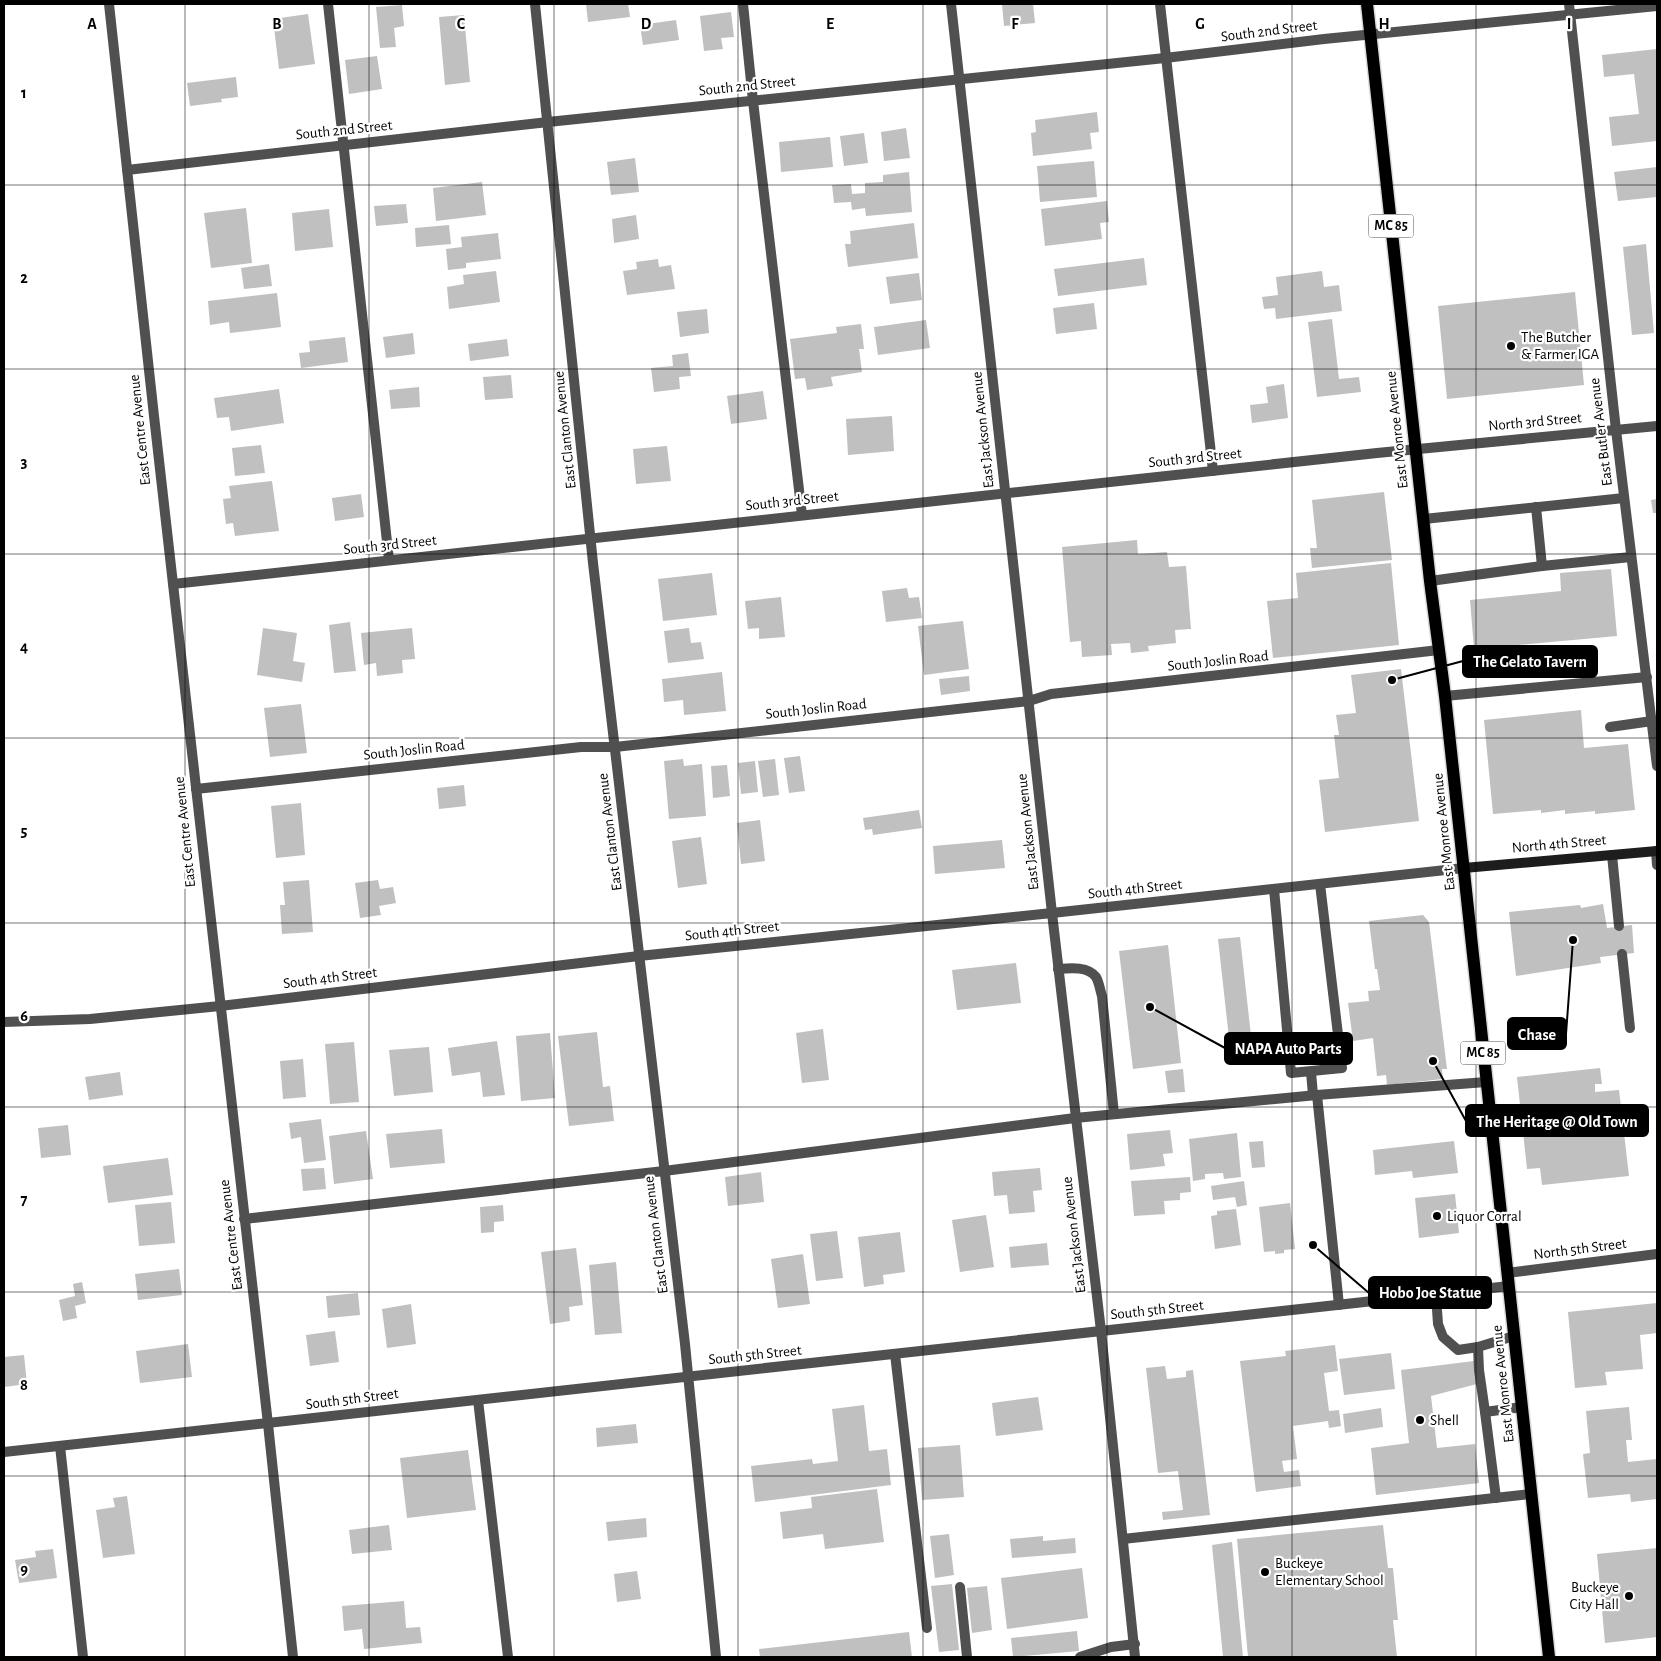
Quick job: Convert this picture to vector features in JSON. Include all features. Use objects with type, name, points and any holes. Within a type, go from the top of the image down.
[{"type":"main road","name":"East Monroe Avenue","points":[[1367,4],[1430,580],[1446,696],[1548,1657]]},
{"type":"street","name":"East Centre Avenue","points":[[109,4],[293,1657]]},
{"type":"street","points":[[328,4],[390,560]]},
{"type":"street","name":"East Clanton Avenue","points":[[535,4],[591,538],[688,1377],[716,1657]]},
{"type":"street","points":[[743,4],[802,514]]},
{"type":"street","name":"East Jackson Avenue","points":[[951,4],[1136,1657]]},
{"type":"street","points":[[1160,4],[1213,471]]},
{"type":"street","name":"East Butler Avenue","points":[[1569,4],[1616,430],[1657,766]]},
{"type":"street","name":"South 2nd Street","points":[[127,170],[548,122],[1657,6]]},
{"type":"street","name":"North 3rd Street","points":[[1416,449],[1657,426]]},
{"type":"street","name":"South 3rd Street","points":[[173,584],[802,514],[1416,449]]},
{"type":"street","points":[[1424,519],[1624,498]]},
{"type":"street","points":[[1536,507],[1542,566]]},
{"type":"street","points":[[1430,580],[1631,557]]},
{"type":"street","name":"South Joslin Road","points":[[196,789],[581,747],[615,747],[1029,701],[1051,694],[1439,650]]},
{"type":"street","points":[[1446,696],[1646,677]]},
{"type":"street","points":[[1610,727],[1652,721]]},
{"type":"street","points":[[1656,851],[1657,865]]},
{"type":"street","name":"North 4th Street","points":[[1464,868],[1656,851]]},
{"type":"street","points":[[1612,855],[1620,926]]},
{"type":"street","name":"South 4th Street","points":[[4,1022],[90,1019],[220,1006],[639,956],[1052,914],[1464,868]]},
{"type":"street","points":[[1274,889],[1292,1073],[1311,1072],[1342,1068],[1320,884]]},
{"type":"street","points":[[1622,954],[1630,1028]]},
{"type":"street","points":[[1058,969],[1075,968],[1089,971],[1096,977],[1102,996],[1114,1114]]},
{"type":"street","points":[[1311,1072],[1339,1305]]},
{"type":"street","points":[[244,1219],[664,1171],[1076,1118],[1315,1095],[1486,1082]]},
{"type":"street","name":"North 5th Street","points":[[1507,1273],[1657,1254]]},
{"type":"street","name":"South 5th Street","points":[[4,1452],[1509,1286]]},
{"type":"street","points":[[1436,1295],[1438,1324],[1443,1337],[1458,1350],[1478,1348],[1514,1336]]},
{"type":"street","points":[[1478,1348],[1479,1370],[1496,1498]]},
{"type":"street","points":[[894,1354],[927,1628]]},
{"type":"street","points":[[478,1400],[508,1657]]},
{"type":"street","points":[[1485,1412],[1522,1407]]},
{"type":"street","points":[[60,1446],[83,1657]]},
{"type":"street","points":[[1123,1539],[1531,1494]]},
{"type":"street","points":[[960,1587],[967,1657]]},
{"type":"street","points":[[1080,1657],[1111,1648],[1135,1644]]},
{"type":"building","points":[[586,4],[628,4],[630,17],[588,22]]},
{"type":"building","points":[[1002,4],[1033,4],[1035,23],[1004,26]]},
{"type":"building","points":[[402,5],[404,26],[394,28],[396,47],[380,48],[376,7]]},
{"type":"building","points":[[731,12],[734,37],[721,38],[723,49],[704,51],[700,16]]},
{"type":"building","points":[[308,14],[315,64],[279,69],[273,19]]},
{"type":"building","points":[[464,15],[470,82],[445,85],[439,17]]},
{"type":"building","points":[[676,20],[679,40],[643,45],[640,25]]},
{"type":"building","points":[[1657,49],[1657,141],[1612,146],[1609,117],[1639,114],[1634,74],[1604,77],[1602,55]]},
{"type":"building","points":[[377,56],[382,89],[349,94],[345,60]]},
{"type":"building","points":[[236,77],[238,97],[221,99],[222,102],[190,106],[187,83]]},
{"type":"building","points":[[1097,112],[1099,132],[1090,133],[1092,149],[1033,156],[1031,133],[1036,132],[1035,120]]},
{"type":"building","points":[[906,128],[910,158],[884,161],[881,132]]},
{"type":"building","points":[[864,133],[868,163],[844,166],[840,136]]},
{"type":"building","points":[[830,137],[833,167],[781,172],[779,142]]},
{"type":"building","points":[[635,158],[639,192],[611,195],[607,162]]},
{"type":"building","points":[[1094,161],[1097,197],[1040,202],[1037,166]]},
{"type":"building","points":[[1657,167],[1657,197],[1618,201],[1614,172]]},
{"type":"building","points":[[909,172],[912,212],[866,216],[865,208],[852,210],[851,202],[834,203],[832,185],[851,184],[852,194],[865,193],[865,183],[883,182],[883,175]]},
{"type":"building","points":[[482,182],[486,215],[436,221],[433,188]]},
{"type":"building","points":[[1107,201],[1109,222],[1100,223],[1102,239],[1045,246],[1041,209]]},
{"type":"building","points":[[406,204],[408,223],[376,226],[374,206]]},
{"type":"building","points":[[246,208],[252,263],[211,268],[204,213]]},
{"type":"building","points":[[329,209],[333,247],[295,251],[292,213]]},
{"type":"building","points":[[636,215],[639,239],[614,243],[612,219]]},
{"type":"building","points":[[914,223],[918,258],[848,267],[845,244],[851,244],[850,231]]},
{"type":"building","points":[[449,225],[451,244],[416,247],[415,228]]},
{"type":"building","points":[[498,233],[501,259],[466,263],[466,268],[448,270],[446,249],[462,247],[461,237]]},
{"type":"building","points":[[1646,244],[1654,333],[1632,335],[1623,247]]},
{"type":"building","points":[[1144,258],[1147,285],[1058,296],[1054,269]]},
{"type":"building","points":[[658,259],[659,267],[671,265],[675,289],[627,295],[623,271],[637,269],[636,262]]},
{"type":"building","points":[[269,264],[272,286],[244,289],[241,268]]},
{"type":"building","points":[[496,271],[500,302],[449,309],[447,287],[464,284],[463,275]]},
{"type":"building","points":[[1322,271],[1324,287],[1339,285],[1342,311],[1276,319],[1275,308],[1264,309],[1262,297],[1278,295],[1276,277]]},
{"type":"building","points":[[919,273],[922,300],[890,304],[886,277]]},
{"type":"building","name":"The Butcher & Farmer IGA","points":[[1575,292],[1584,385],[1447,399],[1438,306]]},
{"type":"building","points":[[277,293],[281,327],[230,333],[229,322],[210,325],[208,301]]},
{"type":"building","points":[[1094,303],[1097,329],[1056,334],[1053,308]]},
{"type":"building","points":[[707,309],[709,333],[680,337],[677,312]]},
{"type":"building","points":[[1332,319],[1339,379],[1359,377],[1361,392],[1317,397],[1308,322]]},
{"type":"building","points":[[926,320],[930,348],[878,355],[874,327]]},
{"type":"building","points":[[861,324],[864,349],[859,349],[862,372],[831,377],[833,386],[807,390],[805,378],[795,379],[790,339],[837,333],[836,327]]},
{"type":"building","points":[[413,333],[415,354],[386,358],[383,337]]},
{"type":"building","points":[[345,337],[348,362],[301,368],[299,353],[310,352],[309,341]]},
{"type":"building","points":[[507,339],[509,356],[470,361],[468,344]]},
{"type":"building","points":[[688,353],[691,376],[679,377],[680,389],[654,392],[651,368],[673,366],[672,355]]},
{"type":"building","points":[[511,375],[513,398],[485,400],[483,377]]},
{"type":"building","points":[[1284,384],[1288,418],[1252,423],[1250,405],[1268,403],[1266,387]]},
{"type":"building","points":[[419,387],[420,407],[391,409],[389,390]]},
{"type":"building","points":[[279,389],[284,423],[231,431],[229,417],[217,418],[214,398]]},
{"type":"building","points":[[763,391],[767,419],[731,424],[727,396]]},
{"type":"building","points":[[892,416],[894,451],[848,455],[846,419]]},
{"type":"building","points":[[261,445],[265,473],[235,476],[232,448]]},
{"type":"building","points":[[667,446],[671,481],[636,484],[633,449]]},
{"type":"building","points":[[272,481],[279,531],[235,536],[233,523],[226,524],[223,499],[231,498],[229,486]]},
{"type":"building","points":[[1384,492],[1392,560],[1312,568],[1310,548],[1317,548],[1312,500]]},
{"type":"building","points":[[361,494],[364,517],[335,521],[332,498]]},
{"type":"building","points":[[1657,499],[1657,513],[1653,513],[1651,500]]},
{"type":"building","points":[[1137,540],[1138,554],[1167,552],[1169,567],[1186,566],[1191,629],[1175,630],[1176,643],[1148,646],[1149,651],[1131,653],[1130,643],[1111,644],[1112,655],[1082,657],[1081,641],[1070,642],[1062,547]]},
{"type":"building","points":[[1391,563],[1399,645],[1273,658],[1267,601],[1298,598],[1296,573]]},
{"type":"building","points":[[1611,569],[1617,636],[1474,649],[1470,600],[1561,591],[1560,573]]},
{"type":"building","points":[[712,573],[717,615],[663,621],[658,579]]},
{"type":"building","points":[[907,588],[909,598],[919,597],[922,618],[886,622],[882,591]]},
{"type":"building","points":[[781,597],[785,637],[759,639],[759,628],[748,629],[745,601]]},
{"type":"building","points":[[963,621],[969,669],[924,675],[918,626]]},
{"type":"building","points":[[350,622],[356,671],[334,673],[329,625]]},
{"type":"building","points":[[263,628],[297,633],[293,661],[305,663],[302,682],[257,675]]},
{"type":"building","points":[[412,628],[415,659],[402,660],[403,673],[377,676],[376,663],[364,665],[361,633]]},
{"type":"building","points":[[689,628],[691,643],[701,642],[704,659],[668,663],[664,631]]},
{"type":"building","points":[[1401,669],[1419,821],[1325,832],[1319,780],[1339,778],[1334,735],[1339,735],[1336,715],[1356,713],[1351,675]]},
{"type":"building","points":[[722,672],[726,711],[684,715],[683,700],[664,702],[662,679]]},
{"type":"building","points":[[969,676],[970,691],[941,695],[939,679]]},
{"type":"building","points":[[301,704],[307,753],[270,757],[264,708]]},
{"type":"building","points":[[1581,710],[1584,748],[1628,744],[1635,810],[1595,814],[1595,811],[1565,814],[1565,810],[1541,813],[1541,810],[1493,814],[1484,720]]},
{"type":"building","points":[[800,756],[805,791],[789,793],[784,758]]},
{"type":"building","points":[[683,759],[684,766],[702,764],[706,816],[669,819],[664,761]]},
{"type":"building","points":[[775,759],[779,795],[763,797],[758,761]]},
{"type":"building","points":[[755,761],[758,792],[741,794],[738,763]]},
{"type":"building","points":[[727,765],[730,796],[713,798],[711,766]]},
{"type":"building","points":[[464,785],[466,806],[439,809],[437,788]]},
{"type":"building","points":[[301,803],[305,855],[276,858],[271,806]]},
{"type":"building","points":[[919,810],[922,828],[873,835],[872,829],[865,830],[863,818]]},
{"type":"building","points":[[760,820],[765,861],[741,864],[737,823]]},
{"type":"building","points":[[701,837],[707,884],[678,888],[672,841]]},
{"type":"building","points":[[1002,840],[1005,868],[935,874],[933,846]]},
{"type":"building","points":[[309,880],[313,932],[282,934],[280,905],[285,905],[283,882]]},
{"type":"building","points":[[378,880],[380,889],[393,887],[396,903],[379,906],[381,915],[360,918],[355,883]]},
{"type":"building","points":[[1603,904],[1607,928],[1632,925],[1634,953],[1600,957],[1601,963],[1516,976],[1509,912],[1580,905],[1581,908]]},
{"type":"building","points":[[1423,915],[1429,922],[1447,1069],[1442,1069],[1443,1079],[1387,1085],[1386,1075],[1377,1076],[1373,1038],[1353,1041],[1348,1003],[1369,1001],[1368,991],[1380,990],[1377,969],[1375,969],[1369,921]]},
{"type":"building","points":[[1240,937],[1254,1063],[1232,1065],[1218,939]]},
{"type":"building","points":[[1168,945],[1181,1063],[1133,1069],[1119,951]]},
{"type":"building","points":[[1016,963],[1021,1003],[957,1010],[952,970]]},
{"type":"building","points":[[823,1029],[829,1080],[802,1083],[796,1033]]},
{"type":"building","points":[[597,1032],[603,1087],[610,1086],[614,1121],[569,1126],[558,1036]]},
{"type":"building","points":[[550,1033],[555,1098],[521,1101],[516,1036]]},
{"type":"building","points":[[497,1041],[505,1095],[483,1097],[480,1072],[452,1076],[448,1048]]},
{"type":"building","points":[[354,1042],[359,1102],[330,1104],[325,1044]]},
{"type":"building","points":[[429,1047],[433,1092],[394,1096],[389,1050]]},
{"type":"building","points":[[303,1059],[306,1097],[283,1099],[280,1061]]},
{"type":"building","points":[[1600,1068],[1602,1084],[1595,1084],[1595,1092],[1619,1090],[1629,1176],[1542,1185],[1540,1168],[1527,1169],[1517,1077]]},
{"type":"building","points":[[1183,1069],[1185,1092],[1168,1093],[1165,1071]]},
{"type":"building","points":[[120,1072],[123,1095],[89,1100],[85,1077]]},
{"type":"building","points":[[321,1119],[326,1160],[304,1163],[301,1137],[291,1139],[289,1123]]},
{"type":"building","points":[[68,1125],[71,1155],[41,1158],[38,1128]]},
{"type":"building","points":[[442,1129],[445,1163],[390,1168],[386,1134]]},
{"type":"building","points":[[1170,1130],[1173,1153],[1163,1154],[1165,1166],[1130,1170],[1127,1134]]},
{"type":"building","points":[[366,1131],[373,1179],[334,1184],[329,1136]]},
{"type":"building","points":[[1237,1133],[1241,1177],[1224,1179],[1223,1173],[1205,1174],[1205,1179],[1193,1181],[1189,1139]]},
{"type":"building","points":[[1263,1141],[1265,1167],[1252,1168],[1249,1142]]},
{"type":"building","points":[[1454,1141],[1458,1173],[1413,1178],[1412,1171],[1375,1175],[1373,1150]]},
{"type":"building","points":[[168,1158],[173,1195],[108,1203],[103,1166]]},
{"type":"building","points":[[324,1168],[326,1189],[303,1191],[301,1169]]},
{"type":"building","points":[[1040,1168],[1042,1190],[1033,1191],[1035,1212],[1009,1214],[1007,1195],[994,1196],[992,1172]]},
{"type":"building","points":[[761,1172],[764,1202],[728,1206],[725,1177]]},
{"type":"building","points":[[1190,1177],[1191,1192],[1180,1193],[1180,1200],[1164,1201],[1165,1214],[1134,1216],[1131,1181]]},
{"type":"building","points":[[1244,1181],[1247,1205],[1237,1207],[1235,1197],[1213,1200],[1211,1186]]},
{"type":"building","name":"Liquor Corral","points":[[1455,1194],[1459,1233],[1419,1238],[1415,1198]]},
{"type":"building","points":[[171,1202],[175,1243],[139,1246],[135,1205]]},
{"type":"building","points":[[1290,1203],[1295,1249],[1284,1250],[1284,1253],[1275,1254],[1275,1251],[1264,1252],[1259,1207]]},
{"type":"building","points":[[503,1205],[504,1221],[494,1222],[494,1232],[481,1233],[480,1207]]},
{"type":"building","points":[[1236,1209],[1241,1245],[1215,1249],[1211,1216],[1217,1215],[1217,1211]]},
{"type":"building","points":[[986,1215],[994,1267],[960,1272],[952,1220]]},
{"type":"building","points":[[837,1231],[843,1278],[816,1281],[810,1234]]},
{"type":"building","points":[[900,1232],[905,1272],[883,1275],[884,1284],[864,1287],[858,1237]]},
{"type":"building","points":[[1047,1243],[1049,1265],[1011,1268],[1009,1247]]},
{"type":"building","points":[[576,1248],[583,1305],[569,1307],[570,1321],[550,1324],[541,1252]]},
{"type":"building","points":[[803,1254],[810,1304],[778,1308],[771,1259]]},
{"type":"building","points":[[616,1262],[622,1333],[595,1335],[589,1265]]},
{"type":"building","points":[[179,1269],[182,1295],[138,1300],[135,1274]]},
{"type":"building","points":[[82,1282],[86,1303],[75,1306],[77,1318],[63,1321],[59,1300],[75,1296],[73,1284]]},
{"type":"building","points":[[358,1293],[360,1315],[328,1318],[326,1296]]},
{"type":"building","points":[[1657,1303],[1657,1333],[1640,1335],[1643,1369],[1605,1372],[1607,1385],[1575,1388],[1568,1312]]},
{"type":"building","points":[[411,1304],[416,1344],[387,1348],[382,1309]]},
{"type":"building","points":[[335,1331],[339,1362],[310,1366],[306,1335]]},
{"type":"building","points":[[188,1344],[192,1377],[140,1383],[136,1351]]},
{"type":"building","points":[[1335,1345],[1338,1371],[1324,1373],[1329,1411],[1339,1410],[1341,1426],[1329,1428],[1328,1421],[1293,1426],[1297,1459],[1282,1461],[1284,1472],[1299,1470],[1301,1486],[1256,1492],[1240,1361],[1286,1356],[1285,1351]]},
{"type":"building","points":[[1391,1353],[1395,1389],[1344,1395],[1339,1359]]},
{"type":"building","points":[[24,1355],[27,1384],[4,1387],[4,1357]]},
{"type":"building","name":"Shell","points":[[1474,1361],[1477,1384],[1431,1396],[1437,1448],[1475,1444],[1479,1483],[1376,1495],[1371,1448],[1409,1443],[1401,1370]]},
{"type":"building","points":[[1165,1366],[1167,1379],[1186,1377],[1186,1371],[1193,1370],[1210,1515],[1163,1520],[1162,1512],[1183,1510],[1178,1471],[1158,1473],[1146,1368]]},
{"type":"building","points":[[1038,1397],[1043,1430],[996,1436],[992,1403]]},
{"type":"building","points":[[864,1405],[869,1451],[887,1449],[891,1485],[755,1502],[751,1466],[812,1459],[813,1464],[838,1461],[832,1409]]},
{"type":"building","points":[[1629,1407],[1632,1440],[1626,1440],[1628,1462],[1657,1459],[1657,1499],[1631,1502],[1630,1494],[1588,1498],[1583,1454],[1590,1453],[1586,1411]]},
{"type":"building","points":[[1381,1408],[1383,1427],[1345,1433],[1343,1414]]},
{"type":"building","points":[[636,1424],[638,1443],[597,1447],[596,1428]]},
{"type":"building","points":[[960,1445],[964,1497],[922,1500],[918,1448]]},
{"type":"building","points":[[468,1450],[476,1510],[407,1518],[400,1458]]},
{"type":"building","points":[[877,1489],[884,1542],[825,1549],[823,1534],[783,1539],[780,1512],[812,1508],[811,1497]]},
{"type":"building","points":[[127,1496],[135,1554],[103,1558],[96,1510],[115,1507],[113,1498]]},
{"type":"building","points":[[646,1518],[647,1537],[608,1541],[606,1522]]},
{"type":"building","points":[[389,1525],[392,1550],[352,1554],[349,1530]]},
{"type":"building","points":[[1383,1525],[1388,1568],[1393,1568],[1398,1620],[1393,1620],[1397,1657],[1248,1657],[1237,1539]]},
{"type":"building","points":[[949,1534],[954,1575],[935,1578],[930,1536]]},
{"type":"building","points":[[1043,1536],[1043,1541],[1075,1538],[1076,1553],[1012,1558],[1010,1539]]},
{"type":"building","points":[[1232,1542],[1243,1657],[1223,1657],[1212,1545]]},
{"type":"building","name":"Buckeye City Hall","points":[[1657,1548],[1657,1637],[1605,1643],[1597,1554]]},
{"type":"building","points":[[53,1549],[57,1578],[19,1583],[15,1560],[36,1557],[35,1551]]},
{"type":"building","points":[[1082,1568],[1088,1618],[1007,1629],[1001,1578]]},
{"type":"building","points":[[637,1571],[641,1599],[617,1602],[614,1574]]},
{"type":"building","points":[[952,1584],[959,1650],[939,1652],[931,1586]]},
{"type":"building","points":[[987,1586],[992,1630],[972,1633],[967,1588]]},
{"type":"building","points":[[404,1601],[406,1628],[420,1627],[422,1643],[364,1649],[362,1629],[344,1631],[342,1606]]},
{"type":"building","points":[[1077,1631],[1079,1651],[1013,1657],[1011,1638]]},
{"type":"building","points":[[909,1632],[912,1657],[760,1657],[759,1649]]},
{"type":"place","name":"The Butcher & Farmer IGA","points":[[1511,346]]},
{"type":"place","name":"The Gelato Tavern","points":[[1392,680]]},
{"type":"place","name":"Chase","points":[[1573,940]]},
{"type":"place","name":"NAPA Auto Parts","points":[[1150,1007]]},
{"type":"place","name":"The Heritage @ Old Town","points":[[1433,1061]]},
{"type":"place","name":"Liquor Corral","points":[[1437,1216]]},
{"type":"place","name":"Hobo Joe Statue","points":[[1313,1245]]},
{"type":"place","name":"Shell","points":[[1420,1420]]},
{"type":"place","name":"Buckeye Elementary School","points":[[1265,1572]]},
{"type":"place","name":"Buckeye City Hall","points":[[1629,1596]]}]
